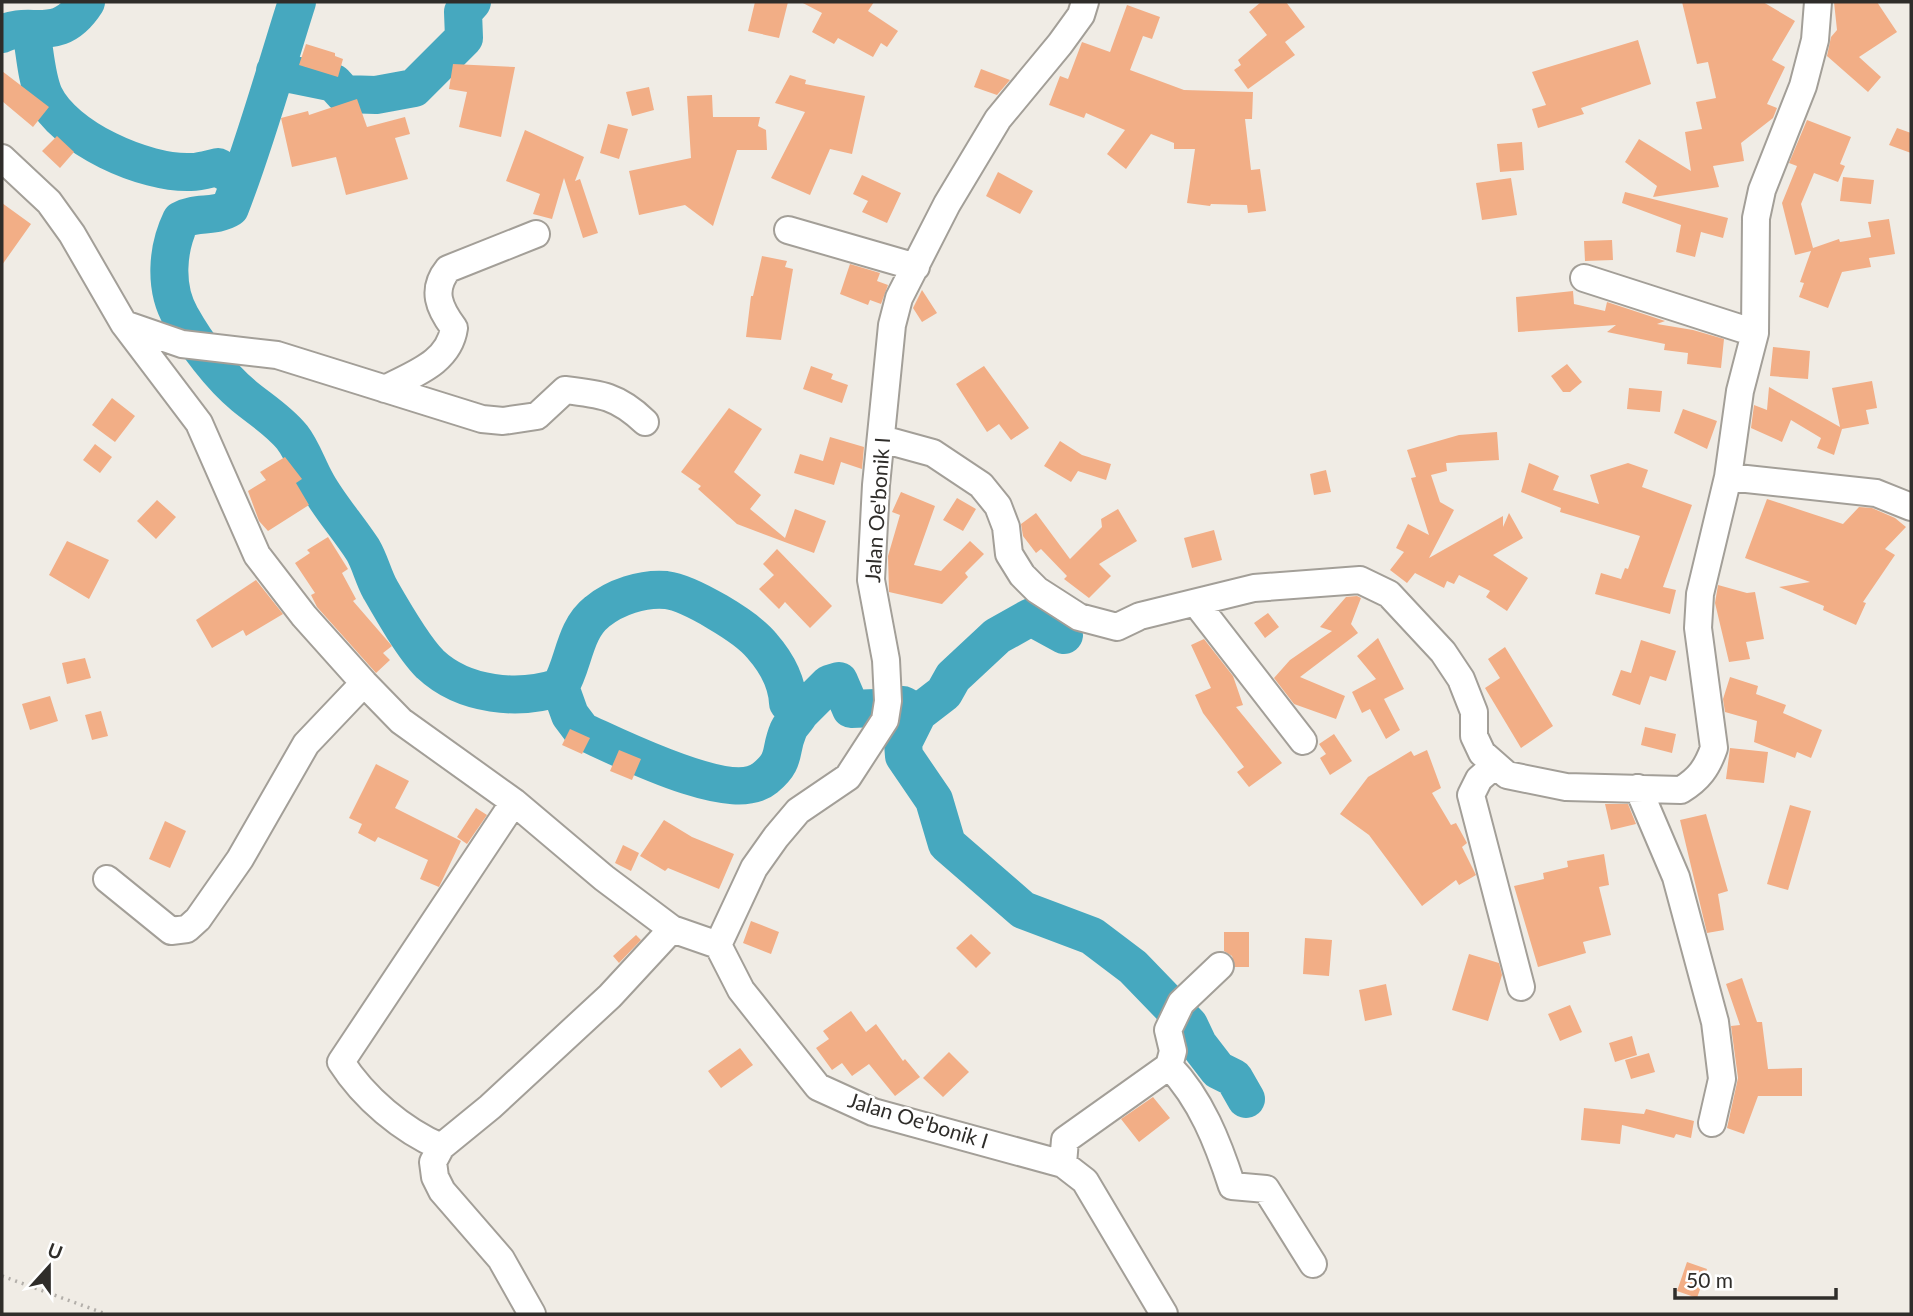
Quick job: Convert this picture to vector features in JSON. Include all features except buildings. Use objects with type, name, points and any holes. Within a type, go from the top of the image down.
[{"type":"street","name":"Jalan Oe'bonik I","points":[[1085,2],[1081,15],[1060,44],[999,119],[947,204],[899,298],[892,326],[876,485],[871,580],[886,660],[886,710],[848,777],[798,811],[754,867],[718,945],[741,990],[818,1087],[873,1112],[1063,1164],[1085,1181],[1164,1314]]},
{"type":"street","points":[[882,439],[933,453],[981,485],[998,506],[1006,527],[1009,554],[1021,575],[1037,590],[1079,617],[1117,626],[1140,616],[1254,588],[1360,580],[1389,594],[1443,652],[1461,679],[1474,712],[1474,736],[1482,753],[1507,775],[1566,787],[1681,790],[1695,782],[1708,766],[1714,748],[1698,628],[1700,594],[1709,546],[1728,477],[1740,391],[1755,334],[1756,218],[1769,168],[1803,86],[1815,40],[1818,2]]},
{"type":"street","points":[[2,158],[49,202],[72,234],[124,324],[199,423],[257,555],[304,616],[363,683],[401,721],[514,802],[604,878],[672,929],[718,945]]},
{"type":"street","points":[[788,230],[916,267]]},
{"type":"street","points":[[385,389],[447,352],[454,328],[443,312],[438,295],[439,281],[448,270],[536,234]]},
{"type":"street","points":[[1584,278],[1755,334]]},
{"type":"street","points":[[124,324],[182,344],[277,355],[470,416],[503,421],[537,416],[565,390],[608,396],[627,405],[645,422]]},
{"type":"street","points":[[1728,477],[1876,494],[1911,507]]},
{"type":"street","points":[[1196,603],[1303,741]]},
{"type":"street","points":[[107,879],[171,931],[187,929],[198,919],[240,859],[306,744],[363,683]]},
{"type":"street","points":[[1494,766],[1479,779],[1471,795],[1521,987]]},
{"type":"street","points":[[1638,788],[1676,877],[1713,1011],[1721,1079],[1712,1123]]},
{"type":"street","points":[[442,1147],[415,1135],[354,1082],[341,1062],[514,802]]},
{"type":"street","points":[[532,1314],[501,1259],[442,1191],[435,1177],[433,1162],[442,1147],[490,1107],[610,996],[672,929]]},
{"type":"street","points":[[1063,1164],[1065,1140],[1169,1066],[1173,1051],[1168,1030],[1181,1003],[1220,966]]},
{"type":"street","points":[[1169,1066],[1188,1086],[1220,1150],[1232,1186],[1266,1189],[1313,1264]]},
{"type":"path","points":[[2,1276],[106,1314]]},
{"type":"waterway","points":[[2,34],[12,30],[54,28],[76,15],[86,2]]},
{"type":"waterway","points":[[297,2],[257,132],[230,208],[218,213],[187,217],[181,220],[176,231],[169,268],[172,294],[187,327],[217,369],[244,396],[281,425],[296,442],[317,484],[363,550],[380,589],[423,657],[444,675],[459,683],[492,693],[527,694],[560,687],[589,619],[612,602],[630,595],[648,590],[666,590],[703,604],[755,638],[780,672],[788,703],[800,713],[829,684],[839,681],[851,709],[876,708],[891,714],[903,705],[918,713],[903,743],[904,756],[934,800],[947,844],[1023,910],[1092,936],[1133,967],[1189,1025],[1198,1044],[1218,1070],[1234,1078],[1246,1099]]},
{"type":"waterway","points":[[275,71],[334,83],[344,94],[376,95],[414,88],[464,38],[463,12],[472,2]]},
{"type":"waterway","points":[[31,31],[37,72],[44,95],[54,111],[87,139],[151,167],[191,172],[218,167],[240,181]]},
{"type":"waterway","points":[[918,713],[944,693],[953,677],[997,636],[1031,617],[1064,635]]},
{"type":"waterway","points":[[560,687],[570,715],[582,731],[675,771],[728,785],[749,785],[772,772],[780,761],[789,729],[800,713]]}]
